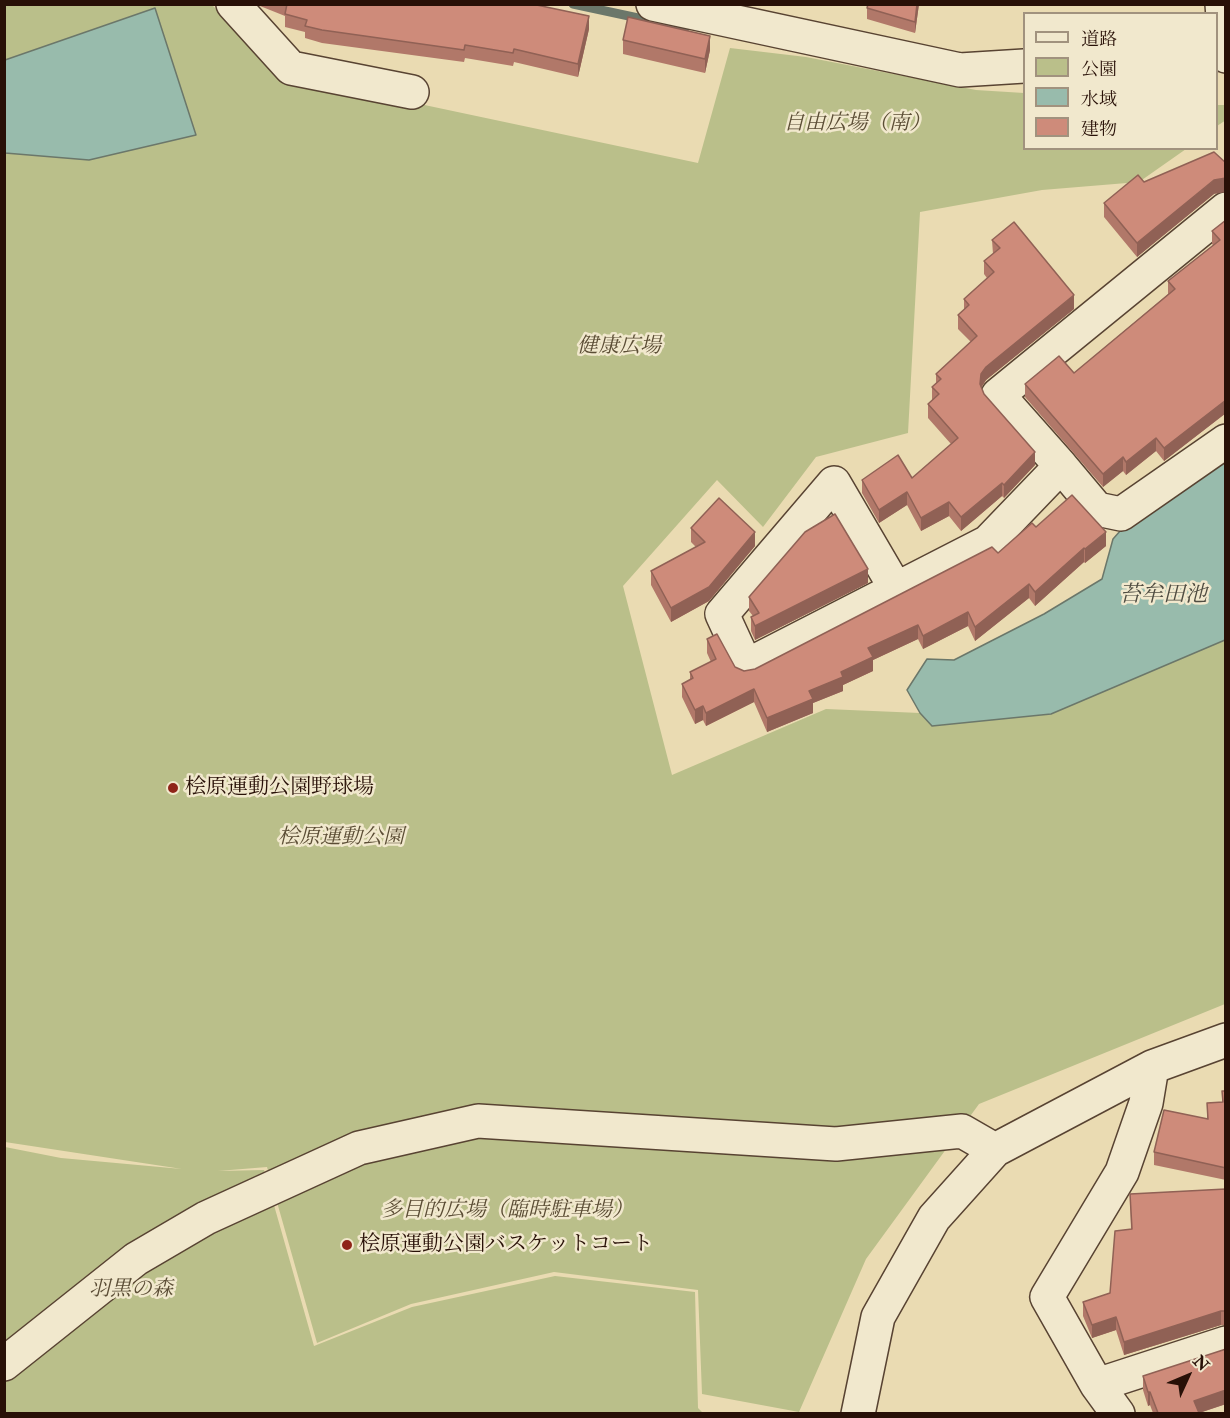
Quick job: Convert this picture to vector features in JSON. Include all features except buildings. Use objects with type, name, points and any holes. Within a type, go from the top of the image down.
[{"type":"street","points":[[233,4],[291,68],[412,92]]},
{"type":"street","points":[[653,4],[960,70],[1023,66]]},
{"type":"street","points":[[1222,4],[1225,56]]},
{"type":"street","points":[[1226,209],[998,395],[1097,508],[1121,514],[1226,441]]},
{"type":"street","points":[[896,589],[834,483],[722,614],[746,666],[988,542],[1061,466]]},
{"type":"street","points":[[858,1413],[878,1317],[934,1218],[995,1150],[1152,1067],[1224,1042]]},
{"type":"street","points":[[1118,1413],[1097,1385],[1047,1298],[1122,1172],[1146,1103],[1152,1067]]},
{"type":"street","points":[[4,1364],[136,1259],[206,1218],[359,1148],[478,1121],[836,1144],[962,1131],[995,1150]]},
{"type":"street","points":[[1097,1385],[1226,1343]]},
{"type":"green space","name":"桧原運動公園","points":[[4,5],[212,5],[283,75],[698,163],[730,48],[806,57],[976,90],[1023,93],[1023,150],[1185,150],[1139,182],[1042,190],[920,212],[908,433],[816,457],[763,527],[717,480],[623,586],[672,775],[826,709],[920,713],[933,726],[1051,714],[1225,640],[1225,1004],[979,1104],[866,1259],[799,1412],[702,1394],[698,1290],[554,1272],[411,1304],[317,1343],[267,1167],[218,1171],[264,1170],[314,1346],[412,1307],[555,1276],[695,1292],[698,1408],[703,1413],[5,1413],[5,1147],[61,1158],[182,1169],[5,1142]]},
{"type":"green space","points":[[1218,105],[1225,105],[1226,120],[1218,125]]},
{"type":"water","points":[[155,8],[196,135],[89,160],[5,153],[5,60]]},
{"type":"water","name":"苔牟田池","points":[[1225,454],[1225,640],[1051,714],[932,726],[920,713],[907,690],[927,659],[954,660],[1044,614],[1102,579],[1113,539],[1128,522]]},
{"type":"waterway","points":[[573,4],[685,28]]},
{"type":"place","name":"桧原運動公園野球場","points":[[173,788]]},
{"type":"place","name":"桧原運動公園バスケットコート","points":[[347,1245]]},
{"type":"park label","name":"自由広場（南）","points":[[857,124]]},
{"type":"park label","name":"健康広場","points":[[619,347]]},
{"type":"park label","name":"多目的広場（臨時駐車場）","points":[[507,1211]]},
{"type":"park label","name":"羽黒の森","points":[[131,1290]]}]
